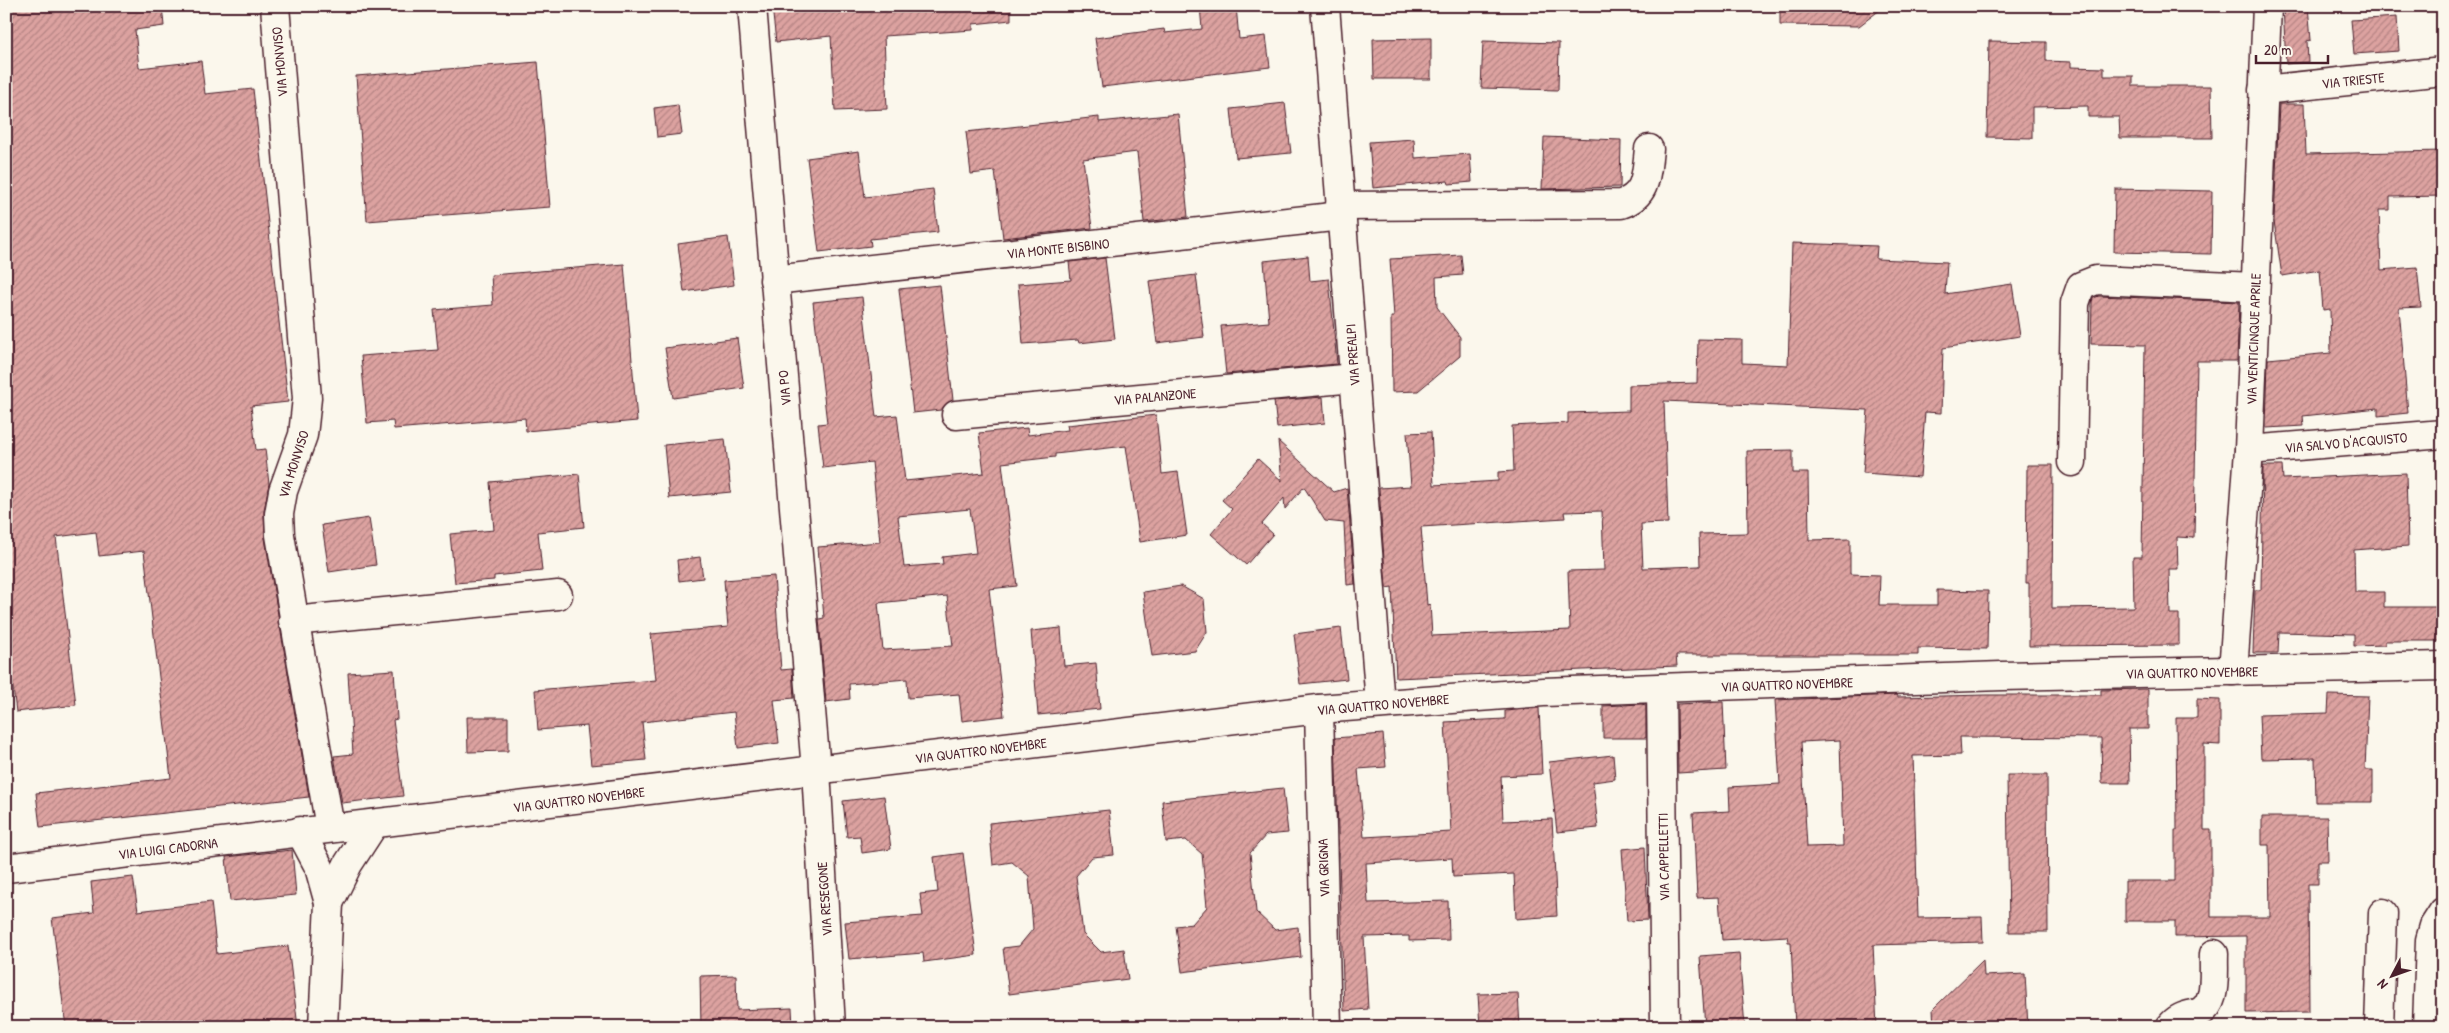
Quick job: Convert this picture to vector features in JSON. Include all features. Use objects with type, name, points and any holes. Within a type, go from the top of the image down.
[{"type":"street","name":"VIA MONVISO","points":[[275,6],[307,398],[305,429],[284,486],[279,514],[282,556],[330,828]]},
{"type":"street","name":"VIA PO","points":[[752,6],[816,770]]},
{"type":"street","name":"VIA PREALPI","points":[[1325,6],[1380,704]]},
{"type":"street","name":"VIA VENTICINQUE APRILE","points":[[2233,671],[2248,450],[2267,6]]},
{"type":"street","name":"VIA TRIESTE","points":[[2264,90],[2443,71]]},
{"type":"street","name":"VIA MONTE BISBINO","points":[[774,280],[1341,211],[1622,204],[1636,198],[1645,184],[1648,149]]},
{"type":"street","points":[[2072,462],[2075,304],[2081,286],[2096,280],[2255,287]]},
{"type":"street","name":"VIA PALANZONE","points":[[956,415],[1354,378]]},
{"type":"street","name":"VIA SALVO D'ACQUISTO","points":[[2248,450],[2443,434]]},
{"type":"street","points":[[293,621],[558,595]]},
{"type":"street","name":"VIA QUATTRO NOVEMBRE","points":[[330,828],[1319,709],[1380,704],[1543,692],[1992,676],[2443,666]]},
{"type":"street","name":"VIA CAPPELLETTI","points":[[1661,688],[1665,1027]]},
{"type":"street","name":"VIA GRIGNA","points":[[1319,709],[1327,1027]]},
{"type":"street","name":"VIA RESEGONE","points":[[816,770],[831,1027]]},
{"type":"street","points":[[329,903],[348,864],[374,824]]},
{"type":"street","name":"VIA LUIGI CADORNA","points":[[6,868],[330,828]]},
{"type":"street","points":[[300,831],[319,867],[329,903],[323,1027]]},
{"type":"street","points":[[2427,1027],[2430,940],[2434,926],[2443,912]]},
{"type":"street","points":[[2379,1027],[2383,913]]},
{"type":"street","points":[[2170,1027],[2182,1016],[2198,1013],[2210,1002],[2214,954]]},
{"type":"building","points":[[6,6],[162,6],[164,26],[135,30],[139,68],[201,61],[205,94],[253,89],[288,402],[251,406],[256,450],[265,449],[269,484],[264,511],[265,538],[309,797],[40,827],[36,793],[171,778],[144,551],[99,556],[96,532],[56,537],[76,705],[16,712],[6,632]]},
{"type":"building","points":[[772,6],[826,6],[826,12],[916,6],[1011,6],[1011,20],[973,24],[973,30],[884,36],[887,109],[835,111],[831,36],[776,42]]},
{"type":"building","points":[[1200,6],[1236,6],[1239,39],[1266,36],[1270,67],[1102,87],[1095,38],[1164,29],[1165,33],[1202,29]]},
{"type":"building","points":[[1780,6],[1885,6],[1859,26],[1780,25]]},
{"type":"building","points":[[2283,6],[2308,6],[2311,40],[2307,41],[2308,62],[2286,64]]},
{"type":"building","points":[[2397,17],[2399,51],[2354,54],[2351,20]]},
{"type":"building","points":[[1431,38],[1431,79],[1374,79],[1373,39]]},
{"type":"building","points":[[1483,41],[1559,43],[1558,90],[1481,88]]},
{"type":"building","points":[[1989,41],[2046,42],[2046,61],[2071,62],[2071,67],[2104,68],[2104,76],[2133,76],[2133,86],[2211,86],[2212,138],[2120,138],[2119,117],[2088,117],[2088,106],[2032,107],[2032,138],[1987,137]]},
{"type":"building","points":[[538,62],[550,207],[367,221],[356,76]]},
{"type":"building","points":[[1285,103],[1291,153],[1236,158],[1231,109]]},
{"type":"building","points":[[2279,104],[2304,104],[2306,154],[2443,151],[2443,196],[2390,197],[2390,210],[2379,210],[2381,270],[2417,267],[2421,307],[2399,308],[2408,413],[2378,416],[2378,408],[2303,416],[2304,426],[2266,428],[2268,359],[2331,353],[2330,309],[2323,310],[2320,270],[2282,276],[2274,221]]},
{"type":"building","points":[[678,105],[682,134],[657,137],[654,108]]},
{"type":"building","points":[[1178,114],[1188,217],[1144,222],[1137,152],[1083,159],[1092,228],[1003,238],[995,171],[971,174],[966,132],[1099,117],[1099,122]]},
{"type":"building","points":[[1544,137],[1621,140],[1620,187],[1542,189]]},
{"type":"building","points":[[1414,139],[1415,158],[1470,154],[1472,182],[1449,184],[1448,181],[1373,188],[1369,142]]},
{"type":"building","points":[[859,151],[865,197],[933,189],[938,232],[870,239],[871,246],[819,252],[807,158]]},
{"type":"building","points":[[2115,189],[2212,191],[2211,254],[2114,252]]},
{"type":"building","points":[[728,237],[734,285],[684,292],[678,244]]},
{"type":"building","points":[[1792,243],[1877,246],[1876,259],[1947,262],[1945,294],[2012,284],[2020,336],[1943,348],[1941,413],[1925,412],[1920,477],[1863,473],[1868,410],[1664,401],[1668,523],[1641,524],[1643,568],[1700,566],[1699,534],[1748,533],[1747,451],[1793,450],[1793,473],[1808,473],[1809,540],[1850,539],[1850,574],[1880,575],[1879,605],[1937,605],[1937,590],[1988,591],[1987,649],[1918,648],[1918,655],[1676,655],[1677,666],[1396,678],[1392,587],[1386,588],[1379,488],[1411,486],[1407,433],[1431,432],[1434,485],[1498,481],[1498,472],[1514,471],[1512,426],[1568,423],[1568,413],[1629,411],[1629,385],[1697,383],[1698,339],[1742,340],[1742,363],[1788,365]],"holes":[[[1602,511],[1604,570],[1568,571],[1570,630],[1432,636],[1430,604],[1427,605],[1421,527],[1565,518],[1564,512]]]},
{"type":"building","points":[[1461,255],[1463,275],[1436,277],[1437,307],[1460,337],[1460,356],[1418,391],[1392,392],[1391,317],[1394,317],[1390,259]]},
{"type":"building","points":[[1308,256],[1310,281],[1329,279],[1337,364],[1226,374],[1221,326],[1269,322],[1264,261]]},
{"type":"building","points":[[1105,258],[1115,339],[1079,343],[1078,340],[1023,344],[1018,284],[1071,280],[1069,262]]},
{"type":"building","points":[[624,264],[637,421],[526,431],[525,418],[394,429],[393,421],[367,423],[361,356],[438,350],[434,310],[493,305],[491,275]]},
{"type":"building","points":[[1196,275],[1204,337],[1157,343],[1149,281]]},
{"type":"building","points":[[940,285],[953,400],[947,403],[941,410],[913,413],[899,289]]},
{"type":"building","points":[[2099,296],[2239,302],[2237,361],[2197,361],[2194,538],[2177,537],[2178,569],[2169,569],[2170,614],[2179,614],[2179,645],[2029,646],[2029,583],[2026,583],[2027,465],[2053,465],[2052,608],[2134,607],[2133,557],[2142,557],[2145,345],[2091,344],[2092,302],[2093,298]]},
{"type":"building","points":[[862,297],[876,417],[897,415],[905,481],[984,473],[979,433],[1027,428],[1028,435],[1068,430],[1067,425],[1156,415],[1162,474],[1178,472],[1187,535],[1140,542],[1126,446],[1055,454],[1055,457],[1002,463],[1017,586],[989,589],[1004,716],[962,721],[959,694],[908,698],[907,679],[849,684],[850,699],[826,702],[819,619],[824,618],[818,547],[880,542],[872,462],[823,468],[818,424],[827,423],[813,302]],"holes":[[[970,509],[976,553],[942,557],[943,564],[904,567],[898,516]],[[947,596],[953,646],[883,650],[878,603]]]},
{"type":"building","points":[[737,338],[744,388],[673,398],[665,348]]},
{"type":"building","points":[[1323,397],[1325,423],[1277,428],[1274,401]]},
{"type":"building","points":[[725,439],[731,492],[669,498],[664,445]]},
{"type":"building","points":[[1278,441],[1334,492],[1347,488],[1355,584],[1347,585],[1344,523],[1325,521],[1304,487],[1285,509],[1284,498],[1262,524],[1273,534],[1246,565],[1211,534],[1232,509],[1222,500],[1258,459],[1282,481]]},
{"type":"building","points":[[2263,466],[2282,466],[2283,479],[2406,473],[2408,546],[2354,550],[2355,592],[2384,592],[2384,607],[2443,607],[2443,641],[2385,641],[2385,645],[2354,646],[2354,634],[2279,632],[2278,653],[2253,653],[2255,590],[2261,590]]},
{"type":"building","points":[[579,474],[584,527],[538,532],[542,571],[494,576],[494,580],[455,583],[450,534],[494,530],[490,482]]},
{"type":"building","points":[[369,518],[376,565],[329,572],[322,525]]},
{"type":"building","points":[[700,557],[703,578],[679,581],[677,560]]},
{"type":"building","points":[[774,576],[781,670],[792,669],[794,698],[774,700],[779,743],[738,748],[734,712],[642,722],[646,760],[591,765],[587,726],[538,730],[535,690],[656,680],[651,634],[728,627],[724,580]]},
{"type":"building","points":[[1181,586],[1204,599],[1207,632],[1195,651],[1152,656],[1143,592]]},
{"type":"building","points":[[1061,628],[1064,666],[1096,663],[1100,709],[1038,715],[1031,631]]},
{"type":"building","points":[[1341,628],[1347,679],[1300,684],[1294,634]]},
{"type":"building","points":[[394,670],[397,719],[393,720],[403,796],[342,803],[334,756],[353,754],[348,673]]},
{"type":"building","points":[[2148,689],[2148,729],[2129,729],[2130,783],[2102,783],[2101,738],[1960,737],[1961,755],[1913,756],[1918,918],[1982,917],[1983,942],[1873,945],[1877,1027],[1795,1027],[1791,942],[1788,942],[1787,936],[1722,940],[1719,897],[1697,898],[1693,813],[1730,811],[1729,787],[1780,784],[1775,700],[1897,695],[1897,697],[2101,695],[2101,690]],"holes":[[[1840,740],[1843,846],[1807,847],[1801,742]]]},
{"type":"building","points":[[2329,695],[2368,696],[2365,770],[2373,770],[2373,802],[2316,802],[2315,758],[2261,759],[2259,715],[2328,713]]},
{"type":"building","points":[[2197,699],[2220,700],[2220,745],[2204,744],[2204,830],[2211,830],[2211,917],[2270,917],[2269,845],[2262,845],[2262,817],[2327,817],[2328,861],[2318,861],[2318,884],[2308,884],[2309,1012],[2246,1013],[2246,936],[2175,937],[2175,921],[2125,921],[2125,881],[2175,881],[2175,830],[2177,830],[2176,718],[2197,718]]},
{"type":"building","points":[[1723,702],[1726,770],[1678,773],[1677,704]]},
{"type":"building","points":[[1646,705],[1646,738],[1603,738],[1603,706]]},
{"type":"building","points":[[1539,708],[1542,774],[1501,776],[1503,821],[1552,819],[1557,916],[1516,919],[1514,874],[1453,877],[1452,858],[1366,863],[1368,903],[1448,901],[1449,940],[1409,941],[1409,936],[1364,937],[1368,1009],[1344,1011],[1335,738],[1383,734],[1386,767],[1358,769],[1364,837],[1451,832],[1445,722],[1505,719],[1505,711]]},
{"type":"building","points":[[467,717],[508,717],[508,751],[468,752]]},
{"type":"building","points":[[1613,755],[1615,779],[1593,782],[1598,828],[1557,832],[1549,762]]},
{"type":"building","points":[[2007,775],[2047,775],[2048,932],[2009,932]]},
{"type":"building","points":[[1283,788],[1288,833],[1266,835],[1250,853],[1256,912],[1275,930],[1298,927],[1301,957],[1182,972],[1176,926],[1192,924],[1207,907],[1202,854],[1186,840],[1166,842],[1162,801]]},
{"type":"building","points":[[884,796],[891,849],[862,853],[860,836],[847,837],[843,801]]},
{"type":"building","points":[[1109,810],[1114,855],[1092,857],[1076,876],[1083,934],[1101,952],[1124,949],[1128,979],[1009,994],[1003,948],[1019,946],[1033,929],[1029,876],[1012,862],[993,865],[989,823]]},
{"type":"building","points":[[1645,847],[1648,920],[1627,921],[1622,849]]},
{"type":"building","points":[[292,850],[296,895],[230,901],[226,857]]},
{"type":"building","points":[[963,853],[976,955],[924,962],[923,953],[849,959],[845,922],[923,916],[920,894],[938,892],[934,857]]},
{"type":"building","points":[[133,877],[138,911],[211,902],[217,954],[288,946],[298,1027],[66,1027],[52,918],[94,913],[91,882]]},
{"type":"building","points":[[1739,953],[1745,1027],[1705,1027],[1700,956]]},
{"type":"building","points":[[1983,960],[1984,976],[2025,974],[2028,1027],[1934,1027],[1933,1009]]},
{"type":"building","points":[[736,975],[737,1010],[792,1008],[793,1027],[701,1027],[700,976]]},
{"type":"building","points":[[1518,993],[1520,1027],[1480,1027],[1478,994]]}]
